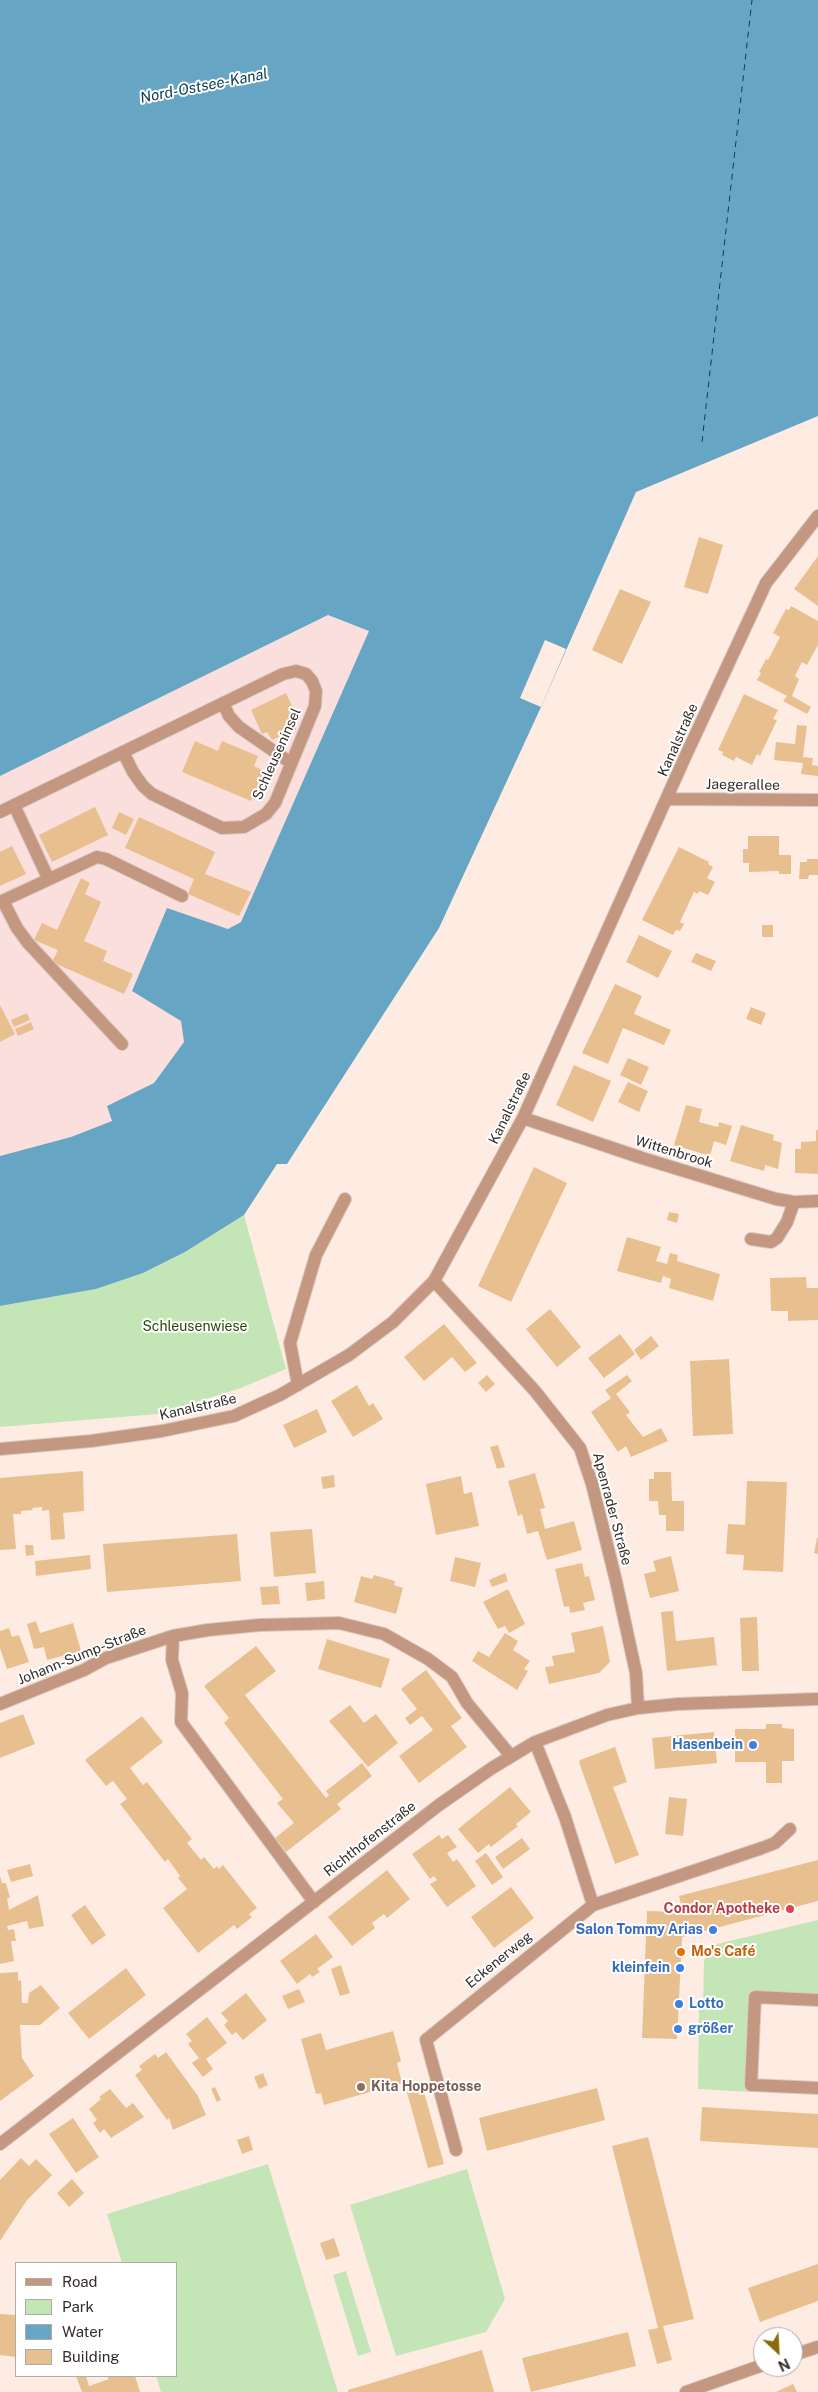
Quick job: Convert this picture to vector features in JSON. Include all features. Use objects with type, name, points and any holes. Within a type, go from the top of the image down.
[{"type":"street","name":"Kanalstraße","points":[[0,1449],[91,1441],[162,1431],[234,1416],[298,1385],[349,1355],[393,1322],[434,1281],[523,1118],[766,583],[818,516]]},
{"type":"street","name":"Schleuseninsel","points":[[0,812],[223,703],[283,674],[296,670],[306,674],[312,681],[316,692],[315,706],[274,803],[266,814],[244,827],[234,829],[222,828],[152,794],[133,772],[123,752]]},
{"type":"street","points":[[223,703],[229,716],[239,727],[290,763]]},
{"type":"street","name":"Jaegerallee","points":[[668,799],[818,800]]},
{"type":"street","points":[[14,805],[48,878]]},
{"type":"street","points":[[122,1044],[28,943],[2,901],[48,878],[97,857],[106,859],[182,896]]},
{"type":"street","name":"Wittenbrook","points":[[523,1118],[652,1161],[776,1199],[794,1202],[818,1201]]},
{"type":"street","points":[[298,1385],[290,1343],[316,1255],[345,1198]]},
{"type":"street","points":[[752,1240],[771,1242],[777,1238],[787,1222],[794,1202]]},
{"type":"street","name":"Apenrader Straße","points":[[434,1281],[535,1391],[580,1448],[592,1484],[616,1581],[636,1673],[638,1708]]},
{"type":"street","name":"Johann-Sump-Straße","points":[[0,1704],[84,1670],[106,1658],[173,1636],[208,1630],[313,1622],[339,1623],[377,1631],[419,1653],[452,1677],[467,1703],[511,1756]]},
{"type":"street","points":[[173,1636],[172,1660],[182,1693],[181,1722],[314,1902]]},
{"type":"street","name":"Richthofenstraße","points":[[0,2144],[439,1805],[535,1742],[607,1715],[638,1708],[678,1704],[818,1698]]},
{"type":"street","points":[[535,1742],[565,1817],[593,1905]]},
{"type":"street","name":"Eckenerweg","points":[[456,2150],[426,2040],[593,1905],[775,1843],[790,1829]]},
{"type":"street","points":[[818,2000],[755,1997],[751,2084],[818,2088]]},
{"type":"street","points":[[803,2352],[818,2347]]},
{"type":"street","points":[[686,2392],[753,2369]]},
{"type":"shaded area","points":[[328,615],[369,631],[241,923],[229,929],[167,909],[132,991],[181,1021],[184,1042],[154,1083],[108,1106],[112,1121],[71,1137],[0,1156],[0,776]]},
{"type":"green space","name":"Schleusenwiese","points":[[244,1215],[286,1369],[241,1388],[158,1414],[0,1427],[0,1306],[96,1289],[143,1273],[185,1252]]},
{"type":"green space","points":[[818,1920],[818,2000],[755,1997],[751,2092],[698,2089],[699,2007],[703,2008],[704,1960],[717,1944]]},
{"type":"green space","points":[[268,2164],[338,2392],[161,2392],[156,2377],[178,2377],[178,2262],[122,2262],[107,2214]]},
{"type":"green space","points":[[467,2169],[505,2299],[486,2332],[396,2356],[350,2205]]},
{"type":"green space","points":[[346,2271],[371,2352],[358,2356],[333,2275]]},
{"type":"water","name":"Nord-Ostsee-Kanal","points":[[0,0],[818,0],[818,416],[636,492],[541,707],[439,928],[287,1164],[277,1164],[244,1215],[185,1252],[143,1273],[96,1289],[0,1306],[0,1156],[71,1137],[112,1121],[107,1106],[154,1083],[184,1042],[181,1021],[132,991],[167,908],[228,929],[241,922],[369,631],[328,615],[0,776]]},
{"type":"pier","points":[[545,640],[566,649],[541,707],[520,698]]},
{"type":"building","points":[[699,537],[723,545],[708,594],[684,587]]},
{"type":"building","points":[[818,556],[818,606],[794,589]]},
{"type":"building","points":[[620,589],[651,602],[622,664],[592,650]]},
{"type":"building","points":[[791,606],[818,621],[818,645],[807,665],[802,662],[795,676],[799,679],[792,696],[811,707],[807,714],[783,701],[787,696],[757,680],[761,673],[759,672],[766,659],[768,660],[780,637],[773,633],[786,609],[789,610]]},
{"type":"building","points":[[286,693],[297,717],[291,720],[296,729],[272,740],[267,732],[262,734],[251,710]]},
{"type":"building","points":[[744,694],[778,710],[773,719],[777,720],[760,756],[757,754],[752,765],[736,757],[734,761],[722,755],[723,752],[718,750]]},
{"type":"building","points":[[797,725],[807,726],[803,757],[813,758],[812,765],[818,766],[818,776],[801,774],[803,763],[774,760],[776,742],[795,744]]},
{"type":"building","points":[[195,741],[218,751],[222,741],[258,756],[254,766],[264,771],[251,801],[182,772]]},
{"type":"building","points":[[95,807],[108,835],[52,862],[39,835]]},
{"type":"building","points":[[119,812],[134,819],[126,835],[112,828]]},
{"type":"building","points":[[139,817],[215,852],[205,874],[251,892],[239,916],[188,894],[194,879],[125,848]]},
{"type":"building","points":[[748,836],[779,836],[779,855],[791,855],[791,874],[779,874],[779,871],[749,872],[749,863],[743,863],[743,849],[748,849]]},
{"type":"building","points":[[12,846],[26,874],[0,886],[0,852]]},
{"type":"building","points":[[679,847],[709,862],[708,864],[713,867],[707,878],[715,882],[708,895],[699,891],[698,894],[694,892],[680,922],[684,924],[680,931],[676,930],[673,935],[642,920]]},
{"type":"building","points":[[807,859],[818,859],[818,875],[809,875],[808,879],[799,879],[800,862],[807,862]]},
{"type":"building","points":[[81,878],[90,883],[85,894],[101,902],[84,941],[107,951],[103,961],[133,974],[124,994],[52,962],[58,950],[34,940],[42,923],[57,930]]},
{"type":"building","points":[[762,925],[773,925],[773,937],[762,937]]},
{"type":"building","points":[[639,935],[672,951],[658,978],[626,962]]},
{"type":"building","points":[[696,953],[716,961],[711,971],[691,962]]},
{"type":"building","points":[[615,984],[642,996],[634,1014],[671,1030],[664,1045],[623,1028],[608,1064],[582,1053]]},
{"type":"building","points":[[0,1005],[15,1034],[0,1042]]},
{"type":"building","points":[[751,1007],[766,1013],[761,1025],[746,1019]]},
{"type":"building","points":[[27,1013],[30,1020],[14,1027],[11,1020]]},
{"type":"building","points":[[31,1022],[34,1029],[18,1036],[15,1029]]},
{"type":"building","points":[[628,1058],[649,1067],[641,1085],[620,1075]]},
{"type":"building","points":[[574,1065],[611,1081],[593,1122],[556,1105]]},
{"type":"building","points":[[628,1082],[648,1091],[639,1112],[618,1102]]},
{"type":"building","points":[[686,1105],[702,1109],[699,1122],[718,1127],[719,1122],[732,1126],[726,1145],[714,1141],[710,1156],[674,1145]]},
{"type":"building","points":[[741,1125],[774,1135],[773,1140],[782,1143],[778,1169],[765,1165],[764,1171],[730,1161]]},
{"type":"building","points":[[816,1130],[818,1130],[818,1174],[795,1173],[795,1149],[801,1149],[801,1142],[816,1141]]},
{"type":"building","points":[[534,1167],[567,1183],[511,1302],[478,1286]]},
{"type":"building","points":[[669,1212],[679,1214],[677,1223],[667,1220]]},
{"type":"building","points":[[627,1237],[661,1247],[656,1261],[667,1264],[670,1253],[678,1255],[677,1261],[720,1274],[713,1301],[669,1288],[671,1279],[663,1276],[661,1283],[617,1271]]},
{"type":"building","points":[[806,1277],[807,1288],[818,1288],[818,1320],[788,1321],[788,1311],[771,1311],[770,1278]]},
{"type":"building","points":[[550,1309],[581,1347],[557,1367],[526,1329]]},
{"type":"building","points":[[444,1324],[477,1363],[465,1372],[452,1357],[424,1381],[404,1357]]},
{"type":"building","points":[[620,1334],[635,1354],[604,1378],[588,1358]]},
{"type":"building","points":[[651,1336],[659,1346],[641,1360],[634,1350]]},
{"type":"building","points":[[729,1359],[733,1434],[693,1436],[690,1361]]},
{"type":"building","points":[[487,1375],[495,1384],[486,1392],[478,1383]]},
{"type":"building","points":[[627,1375],[632,1381],[616,1394],[630,1412],[626,1415],[643,1437],[661,1428],[668,1441],[631,1457],[626,1446],[618,1452],[591,1412],[611,1398],[605,1390]]},
{"type":"building","points":[[357,1385],[369,1406],[373,1403],[383,1419],[353,1437],[331,1401]]},
{"type":"building","points":[[317,1409],[327,1432],[294,1448],[283,1425]]},
{"type":"building","points":[[498,1445],[505,1467],[497,1469],[490,1447]]},
{"type":"building","points":[[83,1471],[84,1511],[63,1513],[65,1539],[51,1540],[49,1510],[42,1511],[42,1507],[32,1508],[33,1510],[21,1511],[21,1514],[13,1514],[16,1549],[0,1550],[0,1478]]},
{"type":"building","points":[[654,1472],[671,1472],[672,1501],[684,1501],[684,1531],[666,1531],[666,1515],[659,1515],[658,1501],[649,1501],[649,1479],[654,1479]]},
{"type":"building","points":[[535,1473],[545,1508],[540,1509],[545,1529],[574,1521],[582,1550],[547,1560],[538,1531],[527,1534],[522,1514],[518,1516],[508,1481]]},
{"type":"building","points":[[334,1475],[335,1487],[323,1489],[321,1477]]},
{"type":"building","points":[[461,1476],[464,1494],[472,1492],[479,1526],[436,1535],[426,1484]]},
{"type":"building","points":[[747,1481],[787,1482],[783,1572],[743,1570],[744,1555],[726,1554],[728,1524],[745,1525]]},
{"type":"building","points":[[312,1529],[316,1573],[274,1577],[270,1532]]},
{"type":"building","points":[[237,1534],[241,1581],[107,1592],[103,1544]]},
{"type":"building","points":[[818,1538],[818,1554],[814,1553]]},
{"type":"building","points":[[25,1545],[33,1545],[34,1555],[26,1556]]},
{"type":"building","points":[[90,1555],[91,1569],[36,1576],[35,1561]]},
{"type":"building","points":[[671,1556],[679,1591],[650,1598],[644,1574],[656,1571],[653,1561]]},
{"type":"building","points":[[455,1557],[481,1563],[475,1587],[450,1581]]},
{"type":"building","points":[[582,1563],[585,1577],[589,1576],[595,1600],[583,1603],[585,1610],[570,1613],[569,1606],[564,1607],[555,1569]]},
{"type":"building","points":[[505,1573],[508,1581],[492,1587],[489,1580]]},
{"type":"building","points":[[374,1575],[395,1581],[394,1585],[403,1588],[396,1614],[354,1602],[361,1576],[372,1579]]},
{"type":"building","points":[[324,1581],[325,1599],[307,1601],[305,1583]]},
{"type":"building","points":[[278,1586],[280,1604],[262,1605],[260,1587]]},
{"type":"building","points":[[508,1589],[525,1624],[509,1633],[505,1626],[498,1629],[483,1602]]},
{"type":"building","points":[[673,1611],[676,1641],[714,1637],[717,1665],[667,1671],[661,1612]]},
{"type":"building","points":[[757,1617],[759,1671],[742,1671],[740,1618]]},
{"type":"building","points":[[36,1621],[40,1633],[73,1623],[81,1651],[47,1660],[44,1647],[34,1649],[27,1624]]},
{"type":"building","points":[[603,1626],[610,1662],[599,1673],[549,1684],[545,1667],[554,1666],[552,1656],[575,1652],[571,1633]]},
{"type":"building","points":[[9,1628],[12,1637],[19,1635],[29,1662],[7,1669],[0,1648],[0,1631]]},
{"type":"building","points":[[505,1633],[518,1641],[513,1650],[530,1661],[524,1669],[528,1671],[517,1690],[472,1661],[478,1651],[489,1657]]},
{"type":"building","points":[[327,1639],[390,1659],[381,1688],[318,1669]]},
{"type":"building","points":[[256,1646],[276,1671],[245,1695],[326,1798],[329,1795],[326,1791],[362,1763],[372,1776],[337,1804],[341,1809],[286,1852],[275,1838],[294,1823],[277,1803],[283,1799],[224,1723],[229,1718],[204,1686]]},
{"type":"building","points":[[426,1670],[462,1718],[451,1726],[467,1747],[419,1783],[399,1756],[433,1730],[422,1716],[410,1725],[405,1718],[417,1709],[401,1689]]},
{"type":"building","points":[[350,1705],[364,1723],[376,1714],[398,1743],[368,1767],[329,1721]]},
{"type":"building","points":[[23,1714],[35,1744],[0,1758],[0,1723]]},
{"type":"building","points":[[142,1716],[163,1742],[130,1768],[143,1785],[147,1782],[192,1839],[187,1843],[201,1860],[204,1857],[214,1869],[217,1866],[219,1869],[223,1865],[257,1908],[249,1914],[252,1917],[237,1929],[234,1925],[198,1953],[163,1908],[187,1889],[178,1878],[180,1876],[168,1859],[165,1862],[120,1804],[127,1799],[113,1781],[106,1786],[85,1760]]},
{"type":"building","points":[[766,1724],[782,1724],[782,1728],[794,1729],[794,1761],[782,1761],[782,1783],[766,1783],[766,1762],[735,1762],[735,1729],[766,1729]]},
{"type":"building","points":[[714,1732],[717,1763],[655,1769],[652,1738]]},
{"type":"building","points":[[615,1747],[627,1782],[613,1787],[639,1855],[615,1864],[579,1762]]},
{"type":"building","points":[[510,1787],[531,1812],[516,1824],[518,1826],[491,1847],[489,1844],[478,1853],[458,1829]]},
{"type":"building","points":[[669,1797],[687,1799],[683,1836],[665,1834]]},
{"type":"building","points":[[439,1835],[442,1839],[448,1835],[457,1847],[447,1853],[453,1862],[457,1859],[476,1886],[447,1907],[430,1884],[437,1880],[434,1876],[430,1879],[412,1854]]},
{"type":"building","points":[[522,1838],[530,1849],[503,1869],[495,1857]]},
{"type":"building","points":[[486,1853],[503,1877],[492,1885],[475,1861]]},
{"type":"building","points":[[818,1860],[818,1901],[682,1937],[677,2039],[642,2038],[647,1911],[683,1912],[679,1896]]},
{"type":"building","points":[[30,1864],[33,1876],[11,1882],[7,1870]]},
{"type":"building","points":[[387,1870],[410,1899],[387,1918],[384,1914],[372,1923],[375,1928],[352,1946],[328,1917]]},
{"type":"building","points":[[0,1876],[2,1883],[6,1883],[10,1898],[7,1898],[9,1910],[38,1895],[44,1926],[29,1929],[27,1921],[7,1926],[8,1930],[14,1929],[16,1941],[11,1941],[14,1961],[0,1964]]},
{"type":"building","points":[[511,1887],[534,1918],[494,1948],[471,1917]]},
{"type":"building","points":[[85,1905],[106,1935],[92,1945],[71,1915]]},
{"type":"building","points":[[316,1934],[333,1957],[317,1969],[320,1972],[312,1977],[310,1974],[297,1984],[280,1961]]},
{"type":"building","points":[[341,1965],[350,1993],[340,1996],[331,1969]]},
{"type":"building","points":[[126,1968],[146,1995],[89,2039],[68,2013]]},
{"type":"building","points":[[18,1972],[18,1981],[21,1980],[22,2003],[28,2003],[29,1993],[41,1985],[60,2008],[40,2025],[20,2025],[22,2058],[34,2076],[0,2101],[0,1973]]},
{"type":"building","points":[[299,1989],[305,2002],[288,2009],[282,1996]]},
{"type":"building","points":[[246,1993],[267,2020],[243,2040],[236,2032],[232,2035],[224,2025],[228,2021],[221,2013]]},
{"type":"building","points":[[207,2017],[227,2043],[206,2059],[213,2069],[203,2077],[192,2063],[199,2058],[188,2044],[192,2041],[186,2034]]},
{"type":"building","points":[[393,2031],[401,2061],[397,2063],[402,2083],[324,2105],[321,2093],[316,2094],[301,2039],[321,2033],[326,2050]]},
{"type":"building","points":[[166,2052],[198,2096],[206,2115],[173,2130],[169,2118],[167,2120],[135,2075],[142,2070],[139,2066],[155,2054],[158,2058]]},
{"type":"building","points":[[263,2073],[268,2085],[259,2089],[254,2077]]},
{"type":"building","points":[[422,2085],[444,2164],[428,2168],[406,2089]]},
{"type":"building","points":[[215,2087],[221,2100],[217,2102],[211,2089]]},
{"type":"building","points":[[597,2088],[605,2120],[487,2151],[479,2118]]},
{"type":"building","points":[[110,2089],[126,2108],[133,2103],[144,2117],[111,2138],[104,2129],[100,2133],[93,2123],[97,2120],[89,2109],[101,2099],[99,2097]]},
{"type":"building","points":[[702,2107],[818,2114],[818,2148],[700,2141]]},
{"type":"building","points":[[73,2118],[99,2157],[76,2173],[49,2134]]},
{"type":"building","points":[[249,2136],[253,2150],[242,2154],[237,2140]]},
{"type":"building","points":[[648,2137],[694,2319],[663,2326],[672,2360],[657,2364],[648,2330],[658,2328],[612,2146]]},
{"type":"building","points":[[21,2158],[29,2166],[36,2159],[52,2175],[27,2200],[0,2241],[0,2180]]},
{"type":"building","points":[[72,2179],[84,2193],[69,2207],[57,2193]]},
{"type":"building","points":[[334,2238],[340,2256],[326,2260],[320,2243]]},
{"type":"building","points":[[818,2264],[818,2301],[760,2322],[748,2288]]},
{"type":"building","points":[[0,2314],[15,2315],[15,2357],[0,2355]]},
{"type":"building","points":[[628,2332],[636,2366],[531,2392],[522,2358]]},
{"type":"building","points":[[482,2350],[494,2392],[348,2392],[348,2390]]},
{"type":"building","points":[[76,2377],[86,2377],[89,2386],[109,2379],[108,2377],[135,2377],[140,2392],[82,2392]]},
{"type":"building","points":[[793,2384],[797,2392],[776,2392]]},
{"type":"ferry route","points":[[702,442],[752,0]]},
{"type":"place","name":"Hasenbein","points":[[753,1745]]},
{"type":"place","name":"Condor Apotheke","points":[[790,1909]]},
{"type":"place","name":"Salon Tommy Arias","points":[[713,1930]]},
{"type":"place","name":"Mo's Café","points":[[681,1952]]},
{"type":"place","name":"kleinfein","points":[[680,1968]]},
{"type":"place","name":"Lotto","points":[[679,2004]]},
{"type":"place","name":"größer","points":[[678,2029]]},
{"type":"place","name":"Kita Hoppetosse","points":[[361,2087]]}]
